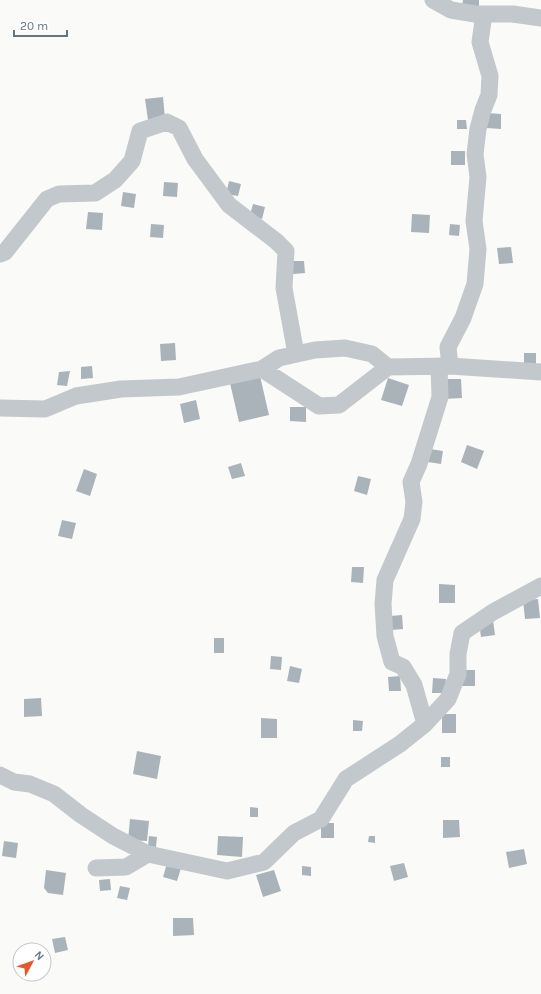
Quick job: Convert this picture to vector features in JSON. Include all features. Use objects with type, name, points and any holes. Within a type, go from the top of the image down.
[{"type":"street","points":[[433,0],[451,10],[484,14],[513,14],[541,18]]},
{"type":"street","points":[[424,724],[414,685],[404,667],[392,662],[385,636],[383,604],[385,580],[412,519],[414,502],[411,482],[419,464],[440,397],[448,347],[463,318],[475,284],[478,249],[474,221],[478,178],[475,154],[478,129],[489,95],[490,76],[480,42],[484,14]]},
{"type":"street","points":[[0,254],[5,252],[47,199],[59,194],[95,192],[114,180],[132,161],[140,131],[167,122],[179,128],[195,159],[229,205],[276,241],[286,251],[284,288],[296,354]]},
{"type":"street","points":[[0,408],[45,409],[76,396],[121,389],[179,387],[262,369],[279,358],[315,350],[345,348],[372,354],[388,367]]},
{"type":"street","points":[[262,369],[319,406],[339,405],[388,367],[444,366],[541,372]]},
{"type":"street","points":[[0,775],[14,782],[30,784],[54,794],[113,836],[148,854],[227,871],[264,862],[294,833],[322,819],[346,779],[400,744],[424,724],[448,699],[458,674],[458,654],[462,633],[493,612],[541,586]]},
{"type":"street","points":[[96,868],[126,867],[148,854]]},
{"type":"building","points":[[463,0],[479,0],[479,7],[462,6]]},
{"type":"building","points":[[163,97],[165,118],[148,120],[145,99]]},
{"type":"building","points":[[487,113],[501,114],[501,129],[486,128]]},
{"type":"building","points":[[457,120],[466,120],[467,129],[457,129]]},
{"type":"building","points":[[451,151],[465,151],[465,165],[451,165]]},
{"type":"building","points":[[229,181],[241,184],[238,196],[226,194]]},
{"type":"building","points":[[164,182],[178,183],[177,197],[163,196]]},
{"type":"building","points":[[123,192],[136,194],[134,208],[121,206]]},
{"type":"building","points":[[253,204],[265,207],[262,219],[250,215]]},
{"type":"building","points":[[88,212],[103,213],[102,230],[86,229]]},
{"type":"building","points":[[412,214],[430,215],[429,233],[411,232]]},
{"type":"building","points":[[151,224],[164,225],[163,238],[150,237]]},
{"type":"building","points":[[450,224],[460,225],[459,236],[449,235]]},
{"type":"building","points":[[511,247],[513,263],[499,264],[497,248]]},
{"type":"building","points":[[293,261],[304,261],[305,273],[293,274]]},
{"type":"building","points":[[175,343],[176,360],[161,361],[160,344]]},
{"type":"building","points":[[524,353],[536,353],[536,364],[524,364]]},
{"type":"building","points":[[92,366],[93,378],[81,379],[81,367]]},
{"type":"building","points":[[70,371],[67,386],[57,385],[59,372]]},
{"type":"building","points":[[260,376],[269,415],[239,422],[230,383]]},
{"type":"building","points":[[388,378],[409,385],[402,406],[381,400]]},
{"type":"building","points":[[443,379],[461,379],[462,398],[444,399]]},
{"type":"building","points":[[196,400],[200,419],[184,423],[180,404]]},
{"type":"building","points":[[290,407],[306,407],[306,422],[290,421]]},
{"type":"building","points":[[467,445],[484,451],[477,469],[461,462]]},
{"type":"building","points":[[430,449],[443,451],[441,464],[428,462]]},
{"type":"building","points":[[241,463],[245,476],[232,479],[228,467]]},
{"type":"building","points":[[84,469],[97,474],[90,496],[76,491]]},
{"type":"building","points":[[358,476],[371,479],[367,495],[354,491]]},
{"type":"building","points":[[62,520],[76,523],[72,539],[58,536]]},
{"type":"building","points":[[352,567],[364,567],[363,583],[351,582]]},
{"type":"building","points":[[439,584],[455,585],[455,603],[439,603]]},
{"type":"building","points":[[538,599],[540,618],[525,619],[523,600]]},
{"type":"building","points":[[402,615],[403,629],[391,630],[390,616]]},
{"type":"building","points":[[493,620],[495,635],[481,637],[479,622]]},
{"type":"building","points":[[214,638],[224,638],[224,653],[214,653]]},
{"type":"building","points":[[271,656],[282,657],[281,670],[270,669]]},
{"type":"building","points":[[290,666],[302,669],[299,683],[287,681]]},
{"type":"building","points":[[461,670],[475,670],[475,686],[461,686]]},
{"type":"building","points":[[400,676],[401,691],[389,691],[388,677]]},
{"type":"building","points":[[433,678],[446,679],[445,693],[432,693]]},
{"type":"building","points":[[41,698],[42,716],[24,717],[24,699]]},
{"type":"building","points":[[442,714],[456,714],[456,733],[442,733]]},
{"type":"building","points":[[261,718],[277,719],[277,738],[261,738]]},
{"type":"building","points":[[353,720],[363,721],[362,731],[353,731]]},
{"type":"building","points":[[137,751],[161,756],[157,779],[133,774]]},
{"type":"building","points":[[441,757],[450,757],[450,767],[441,767]]},
{"type":"building","points":[[250,807],[258,808],[258,817],[250,817]]},
{"type":"building","points":[[130,819],[149,821],[147,841],[128,840]]},
{"type":"building","points":[[443,820],[459,820],[460,837],[443,838]]},
{"type":"building","points":[[321,823],[334,823],[334,838],[321,838]]},
{"type":"building","points":[[149,836],[157,837],[156,847],[148,846]]},
{"type":"building","points":[[218,836],[243,837],[242,857],[217,855]]},
{"type":"building","points":[[369,836],[375,836],[375,843],[368,842]]},
{"type":"building","points":[[4,841],[18,843],[16,858],[2,856]]},
{"type":"building","points":[[524,849],[527,864],[509,868],[506,852]]},
{"type":"building","points":[[168,860],[182,865],[177,881],[163,877]]},
{"type":"building","points":[[404,863],[408,877],[394,881],[390,866]]},
{"type":"building","points":[[302,866],[311,867],[311,876],[302,875]]},
{"type":"building","points":[[46,870],[66,873],[63,895],[48,893],[44,888]]},
{"type":"building","points":[[274,870],[281,891],[263,897],[256,875]]},
{"type":"building","points":[[110,879],[111,890],[100,891],[99,880]]},
{"type":"building","points":[[120,886],[130,888],[127,900],[117,898]]},
{"type":"building","points":[[173,918],[193,918],[194,935],[173,936]]},
{"type":"building","points":[[65,937],[68,950],[55,953],[52,939]]}]
